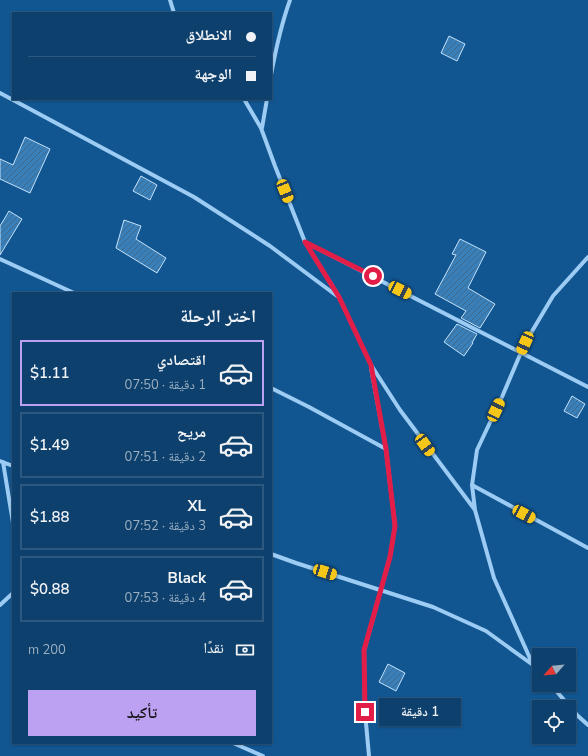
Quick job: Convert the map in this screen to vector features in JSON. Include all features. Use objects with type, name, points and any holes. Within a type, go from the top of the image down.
[{"type":"street","points":[[170,0],[174,12]]},
{"type":"street","points":[[272,68],[282,23],[290,0]]},
{"type":"street","points":[[0,93],[12,99]]},
{"type":"street","points":[[13,100],[194,197],[270,246],[339,297]]},
{"type":"street","points":[[245,100],[262,128],[275,166],[305,242],[339,297],[371,365],[400,410],[475,510]]},
{"type":"street","points":[[262,128],[267,100]]},
{"type":"street","points":[[305,242],[588,387]]},
{"type":"street","points":[[532,663],[494,578],[475,510],[472,486],[477,450],[525,343],[553,296],[588,258]]},
{"type":"street","points":[[0,259],[72,292]]},
{"type":"street","points":[[369,756],[365,712],[364,650],[390,557],[395,526],[386,449],[371,365]]},
{"type":"street","points":[[272,388],[386,449]]},
{"type":"street","points":[[12,466],[1,462],[12,518]]},
{"type":"street","points":[[472,486],[588,548]]},
{"type":"street","points":[[272,554],[433,607],[486,631],[532,664]]},
{"type":"street","points":[[0,605],[12,594]]},
{"type":"street","points":[[557,692],[588,725]]},
{"type":"street","points":[[234,744],[262,756]]},
{"type":"building","points":[[449,36],[465,44],[457,61],[441,53]]},
{"type":"building","points":[[25,137],[50,149],[30,193],[0,179],[0,159],[13,165]]},
{"type":"building","points":[[141,176],[157,185],[150,200],[133,191]]},
{"type":"building","points":[[9,211],[22,219],[0,255],[0,226]]},
{"type":"building","points":[[124,220],[141,226],[136,239],[166,258],[157,273],[116,248]]},
{"type":"building","points":[[460,239],[486,252],[468,288],[495,304],[480,328],[461,318],[466,311],[435,294],[456,255],[452,254]]},
{"type":"building","points":[[457,324],[477,334],[464,356],[444,342]]},
{"type":"building","points":[[572,396],[585,404],[577,418],[564,411]]},
{"type":"building","points":[[388,664],[405,673],[396,691],[379,682]]},
{"type":"route","points":[[365,712],[364,650],[390,557],[395,526],[386,449],[371,365],[339,297],[305,242],[373,276]]}]
